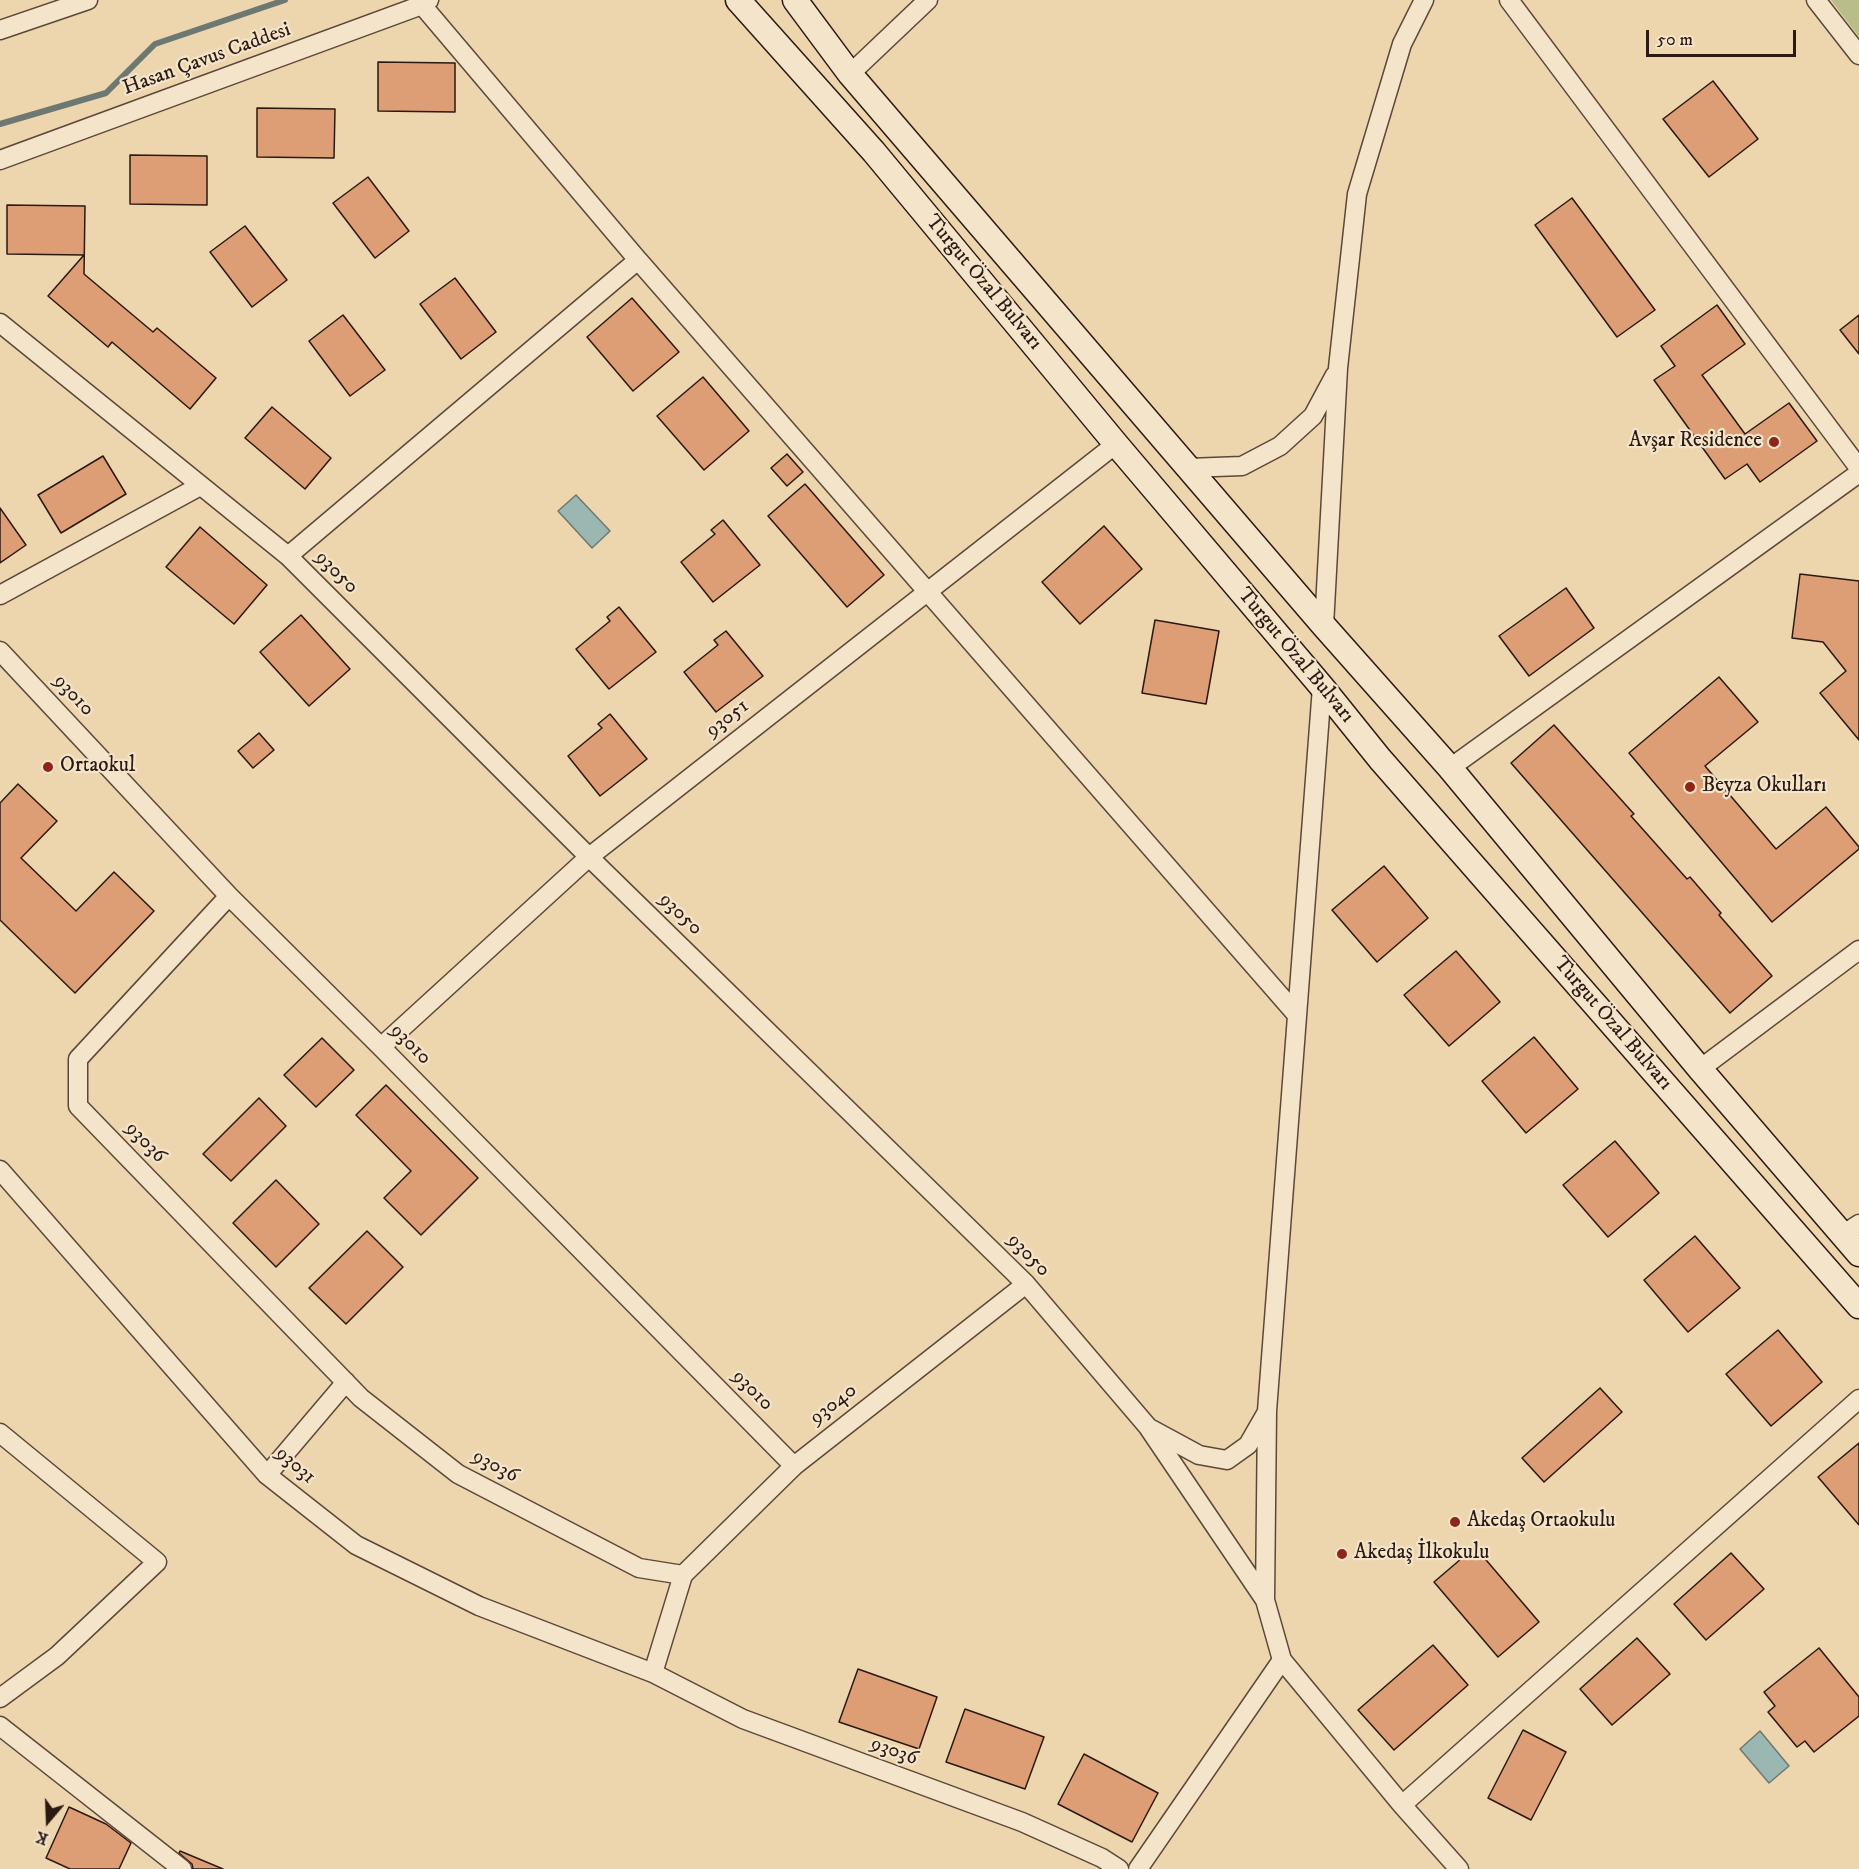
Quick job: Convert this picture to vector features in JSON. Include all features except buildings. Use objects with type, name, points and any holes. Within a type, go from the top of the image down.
[{"type":"main road","name":"Turgut Özal Bulvarı","points":[[738,0],[874,152],[1380,759],[1859,1306]]},
{"type":"main road","name":"Turgut Özal Bulvarı","points":[[795,0],[850,74],[1324,626],[1450,768],[1700,1069],[1851,1229],[1859,1254]]},
{"type":"street","points":[[0,30],[88,0]]},
{"type":"street","points":[[850,74],[928,0]]},
{"type":"street","points":[[1324,626],[1338,368],[1357,194],[1402,44],[1424,0]]},
{"type":"street","points":[[1509,0],[1859,468]]},
{"type":"street","points":[[1816,0],[1859,55]]},
{"type":"street","points":[[425,3],[638,260],[1297,1015]]},
{"type":"street","name":"Hasan Çavus Caddesi","points":[[0,160],[425,3]]},
{"type":"street","points":[[288,556],[638,260]]},
{"type":"street","name":"93050","points":[[0,323],[288,556],[589,857],[1026,1284],[1148,1428],[1265,1600]]},
{"type":"street","points":[[1188,468],[1242,466],[1280,446],[1313,416],[1338,368]]},
{"type":"street","name":"93051","points":[[381,1047],[589,857],[1116,444]]},
{"type":"street","points":[[1450,768],[1859,473]]},
{"type":"street","points":[[0,595],[200,486]]},
{"type":"street","name":"93010","points":[[0,651],[229,896],[794,1466]]},
{"type":"street","points":[[1322,687],[1268,1411],[1265,1600],[1282,1660],[1402,1805],[1459,1869]]},
{"type":"street","name":"93036","points":[[229,896],[78,1059],[78,1106],[362,1398],[458,1474],[639,1568],[682,1575]]},
{"type":"street","points":[[1700,1069],[1859,950]]},
{"type":"street","name":"93031","points":[[0,1170],[267,1475],[356,1545],[480,1606],[653,1673]]},
{"type":"street","name":"93040","points":[[682,1575],[794,1466],[1026,1284]]},
{"type":"street","points":[[267,1475],[346,1382]]},
{"type":"street","points":[[1402,1805],[1859,1399]]},
{"type":"street","points":[[1148,1428],[1199,1455],[1227,1460],[1248,1445],[1268,1411]]},
{"type":"street","points":[[0,1433],[157,1562],[57,1656],[0,1698]]},
{"type":"street","points":[[653,1673],[682,1575]]},
{"type":"street","points":[[1138,1869],[1282,1660]]},
{"type":"street","name":"93036","points":[[653,1673],[743,1719],[1022,1822],[1102,1858],[1119,1869]]},
{"type":"street","points":[[0,1726],[182,1869]]},
{"type":"green space","points":[[1831,0],[1859,0],[1859,37]]},
{"type":"water","points":[[576,495],[610,531],[592,548],[558,511]]},
{"type":"water","points":[[1760,1731],[1789,1766],[1769,1783],[1740,1749]]},
{"type":"waterway","points":[[0,124],[106,93],[155,44],[285,0]]},
{"type":"place","name":"Avşar Residence","points":[[1774,442]]},
{"type":"place","name":"Ortaokul","points":[[48,767]]},
{"type":"place","name":"Beyza Okulları","points":[[1690,787]]},
{"type":"place","name":"Akedaş Ortaokulu","points":[[1455,1522]]},
{"type":"place","name":"Akedaş İlkokulu","points":[[1342,1554]]}]
